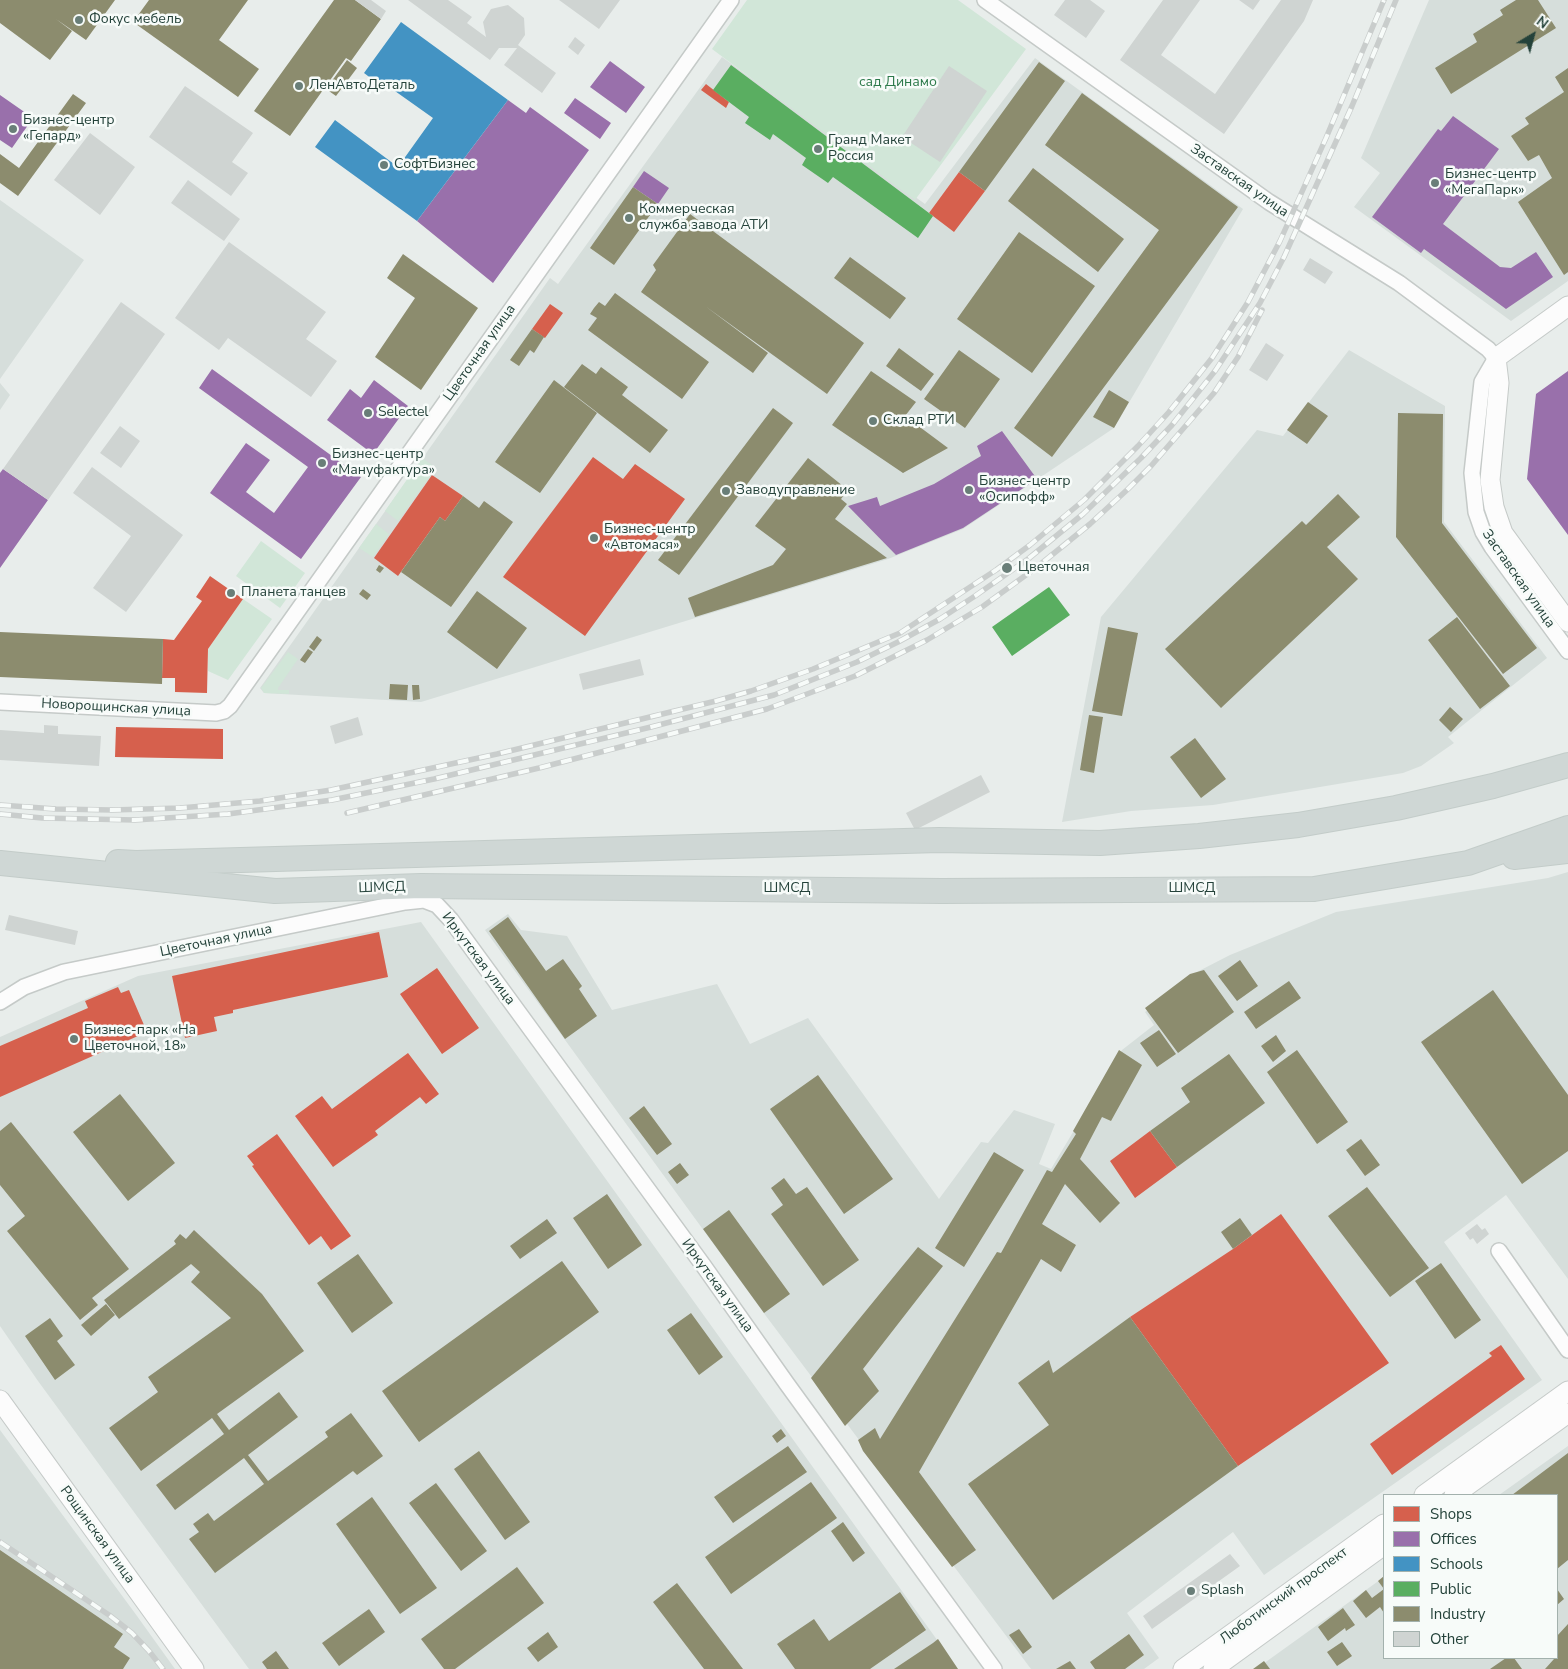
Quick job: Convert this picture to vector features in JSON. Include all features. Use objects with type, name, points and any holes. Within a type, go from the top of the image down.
[{"type":"main road","points":[[0,853],[42,858],[136,862],[939,840],[1100,843],[1199,836],[1298,825],[1406,806],[1493,786],[1568,765]]},
{"type":"main road","name":"ШМСД","points":[[0,863],[276,891],[421,886],[932,890],[1314,889],[1468,863],[1568,828]]},
{"type":"main road","points":[[1468,863],[1568,851]]},
{"type":"street","name":"Цветочная улица","points":[[230,706],[732,0]]},
{"type":"street","name":"Заставская улица","points":[[985,0],[1276,207],[1399,284],[1488,349],[1496,358],[1499,383],[1490,480],[1494,507],[1508,540],[1568,622]]},
{"type":"street","points":[[1496,358],[1568,306]]},
{"type":"street","name":"Заставская улица","points":[[1496,358],[1482,382],[1472,473],[1476,512],[1483,532],[1492,547],[1568,651]]},
{"type":"street","name":"Новорощинская улица","points":[[0,702],[216,713],[224,711],[230,706]]},
{"type":"street","name":"Цветочная улица","points":[[0,1002],[24,986],[64,972],[405,902],[424,900],[437,905]]},
{"type":"street","name":"Иркутская улица","points":[[437,905],[452,920],[994,1669]]},
{"type":"street","points":[[1499,1251],[1568,1350]]},
{"type":"street","points":[[1425,1494],[1568,1391]]},
{"type":"street","name":"Рощинская улица","points":[[0,1400],[194,1669]]},
{"type":"street","points":[[1455,1494],[1568,1413]]},
{"type":"street","name":"Люботинский проспект","points":[[1183,1669],[1383,1525]]},
{"type":"street","name":"Люботинский проспект","points":[[1213,1669],[1383,1546]]},
{"type":"shaded area","points":[[1429,0],[1568,0],[1568,281],[1511,321],[1354,207],[1380,173],[1361,158]]},
{"type":"shaded area","points":[[722,57],[925,204],[1035,58],[1243,209],[1114,428],[963,529],[888,559],[421,702],[264,693],[260,688],[550,278],[558,284]]},
{"type":"shaded area","points":[[0,200],[84,260],[0,379]]},
{"type":"shaded area","points":[[1349,350],[1445,406],[1444,522],[1547,658],[1448,737],[1454,743],[1421,766],[1403,773],[1213,805],[1131,811],[1062,822],[1101,617],[1257,430],[1283,436]]},
{"type":"shaded area","points":[[0,383],[10,395],[0,410]]},
{"type":"shaded area","points":[[1568,872],[1568,1279],[1506,1195],[1444,1242],[1542,1380],[1264,1575],[1233,1532],[1127,1613],[1159,1658],[1144,1669],[1031,1669],[766,1316],[485,930],[508,914],[521,930],[567,936],[612,1010],[717,984],[750,1044],[808,1018],[939,1199],[981,1142],[988,1143],[1014,1110],[1055,1124],[1039,1164],[1051,1169],[1122,1050],[1154,1025],[1145,1012],[1195,973],[1230,955],[1336,912],[1548,878]]},
{"type":"shaded area","points":[[421,922],[958,1669],[249,1669],[38,1381],[0,1326],[0,1037],[138,976]]},
{"type":"shaded area","points":[[0,1430],[137,1616],[175,1669],[0,1669]]},
{"type":"shaded area","points":[[1568,1446],[1568,1669],[1256,1669],[1383,1578],[1383,1659],[1558,1659],[1558,1494],[1500,1494]]},
{"type":"green space","name":"сад Динамо","points":[[747,0],[958,0],[1026,49],[915,200],[712,49]]},
{"type":"green space","points":[[422,458],[436,468],[398,521],[385,511]]},
{"type":"green space","points":[[376,524],[389,534],[373,557],[359,548]]},
{"type":"green space","points":[[261,541],[305,573],[280,608],[236,576]]},
{"type":"green space","points":[[243,599],[272,619],[228,680],[208,671],[208,649]]},
{"type":"green space","points":[[288,652],[298,659],[278,690],[289,690],[289,694],[264,693],[261,688]]},
{"type":"building: Shops","points":[[706,84],[729,102],[726,108],[701,90]]},
{"type":"building: Shops","points":[[959,172],[985,191],[954,232],[929,213]]},
{"type":"building: Shops","points":[[550,304],[563,313],[545,338],[532,329]]},
{"type":"building: Shops","name":"Бизнес-центр «Автомася»","points":[[593,457],[623,479],[635,464],[685,499],[585,636],[503,577]]},
{"type":"building: Shops","points":[[432,475],[463,496],[445,521],[440,517],[398,576],[374,558]]},
{"type":"building: Shops","points":[[210,576],[243,599],[208,649],[207,693],[175,692],[175,678],[162,678],[163,639],[174,640],[202,601],[196,597]]},
{"type":"building: Shops","points":[[116,727],[223,729],[223,759],[115,757]]},
{"type":"building: Shops","points":[[379,932],[388,977],[233,1010],[233,1013],[214,1017],[217,1031],[185,1038],[172,976]]},
{"type":"building: Shops","points":[[437,968],[479,1028],[442,1054],[400,994]]},
{"type":"building: Shops","name":"Бизнес-парк «На Цветочной, 18»","points":[[118,987],[121,993],[129,990],[147,1032],[0,1097],[0,1046],[88,1008],[85,1001]]},
{"type":"building: Shops","points":[[408,1053],[439,1094],[426,1104],[420,1097],[375,1131],[378,1135],[333,1167],[295,1116],[322,1096],[332,1109]]},
{"type":"building: Shops","points":[[1150,1131],[1177,1167],[1135,1198],[1110,1161]]},
{"type":"building: Shops","points":[[277,1134],[351,1236],[331,1250],[321,1236],[309,1245],[252,1166],[254,1165],[247,1156]]},
{"type":"building: Shops","points":[[1281,1214],[1389,1363],[1238,1466],[1130,1317],[1233,1249]]},
{"type":"building: Shops","points":[[1501,1345],[1525,1379],[1392,1475],[1370,1444],[1492,1356],[1489,1353]]},
{"type":"building: Offices","points":[[610,61],[645,87],[626,113],[590,87]]},
{"type":"building: Offices","name":"Бизнес-центр «Гепард»","points":[[0,95],[33,118],[12,148],[0,140]]},
{"type":"building: Offices","points":[[575,98],[611,123],[600,139],[564,113]]},
{"type":"building: Offices","points":[[508,100],[526,113],[530,107],[589,150],[493,283],[417,221]]},
{"type":"building: Offices","name":"Бизнес-центр «МегаПарк»","points":[[1453,116],[1499,149],[1443,224],[1500,267],[1511,268],[1536,252],[1553,277],[1506,309],[1424,249],[1421,253],[1372,217],[1438,129],[1441,131]]},
{"type":"building: Offices","points":[[644,171],[669,188],[658,204],[633,187]]},
{"type":"building: Offices","name":"Бизнес-центр «Мануфактура»","points":[[212,369],[361,477],[301,559],[210,493],[246,443],[270,460],[246,492],[274,513],[308,467],[199,388]]},
{"type":"building: Offices","points":[[1568,371],[1568,535],[1527,479],[1536,394]]},
{"type":"building: Offices","name":"Selectel","points":[[374,380],[408,406],[373,454],[327,420],[350,389],[361,398]]},
{"type":"building: Offices","name":"Бизнес-центр «Осипофф»","points":[[1002,431],[1037,479],[963,528],[896,555],[848,506],[877,497],[880,506],[934,484],[981,456],[977,446]]},
{"type":"building: Offices","points":[[3,469],[48,500],[0,568],[0,473]]},
{"type":"building: Schools","points":[[401,22],[508,100],[417,221],[315,147],[335,120],[398,167],[433,118],[378,79],[376,82],[364,73]]},
{"type":"building: Public","name":"Гранд Макет Россия","points":[[731,65],[933,216],[918,238],[833,177],[828,183],[802,165],[806,158],[773,134],[770,140],[745,123],[749,117],[713,90]]},
{"type":"building: Public","name":"Цветочная","points":[[1049,587],[1070,615],[1012,656],[992,627]]},
{"type":"building: Industry","points":[[0,0],[115,0],[86,40],[56,19],[72,31],[50,60],[0,23]]},
{"type":"building: Industry","points":[[149,0],[248,0],[219,40],[259,69],[238,97],[133,22]]},
{"type":"building: Industry","name":"ЛенАвтоДеталь","points":[[334,0],[355,0],[381,19],[351,61],[346,58],[290,136],[254,111]]},
{"type":"building: Industry","points":[[1516,0],[1538,0],[1556,28],[1451,94],[1435,68],[1477,42],[1473,34],[1503,15],[1500,10]]},
{"type":"building: Industry","points":[[347,60],[357,68],[336,96],[326,89]]},
{"type":"building: Industry","points":[[1039,62],[1065,81],[985,191],[959,172]]},
{"type":"building: Industry","points":[[1568,68],[1568,272],[1564,275],[1518,202],[1552,178],[1539,155],[1528,161],[1511,136],[1529,124],[1525,118],[1564,92],[1555,77]]},
{"type":"building: Industry","points":[[1082,93],[1238,207],[1052,457],[1014,428],[1159,230],[1045,145]]},
{"type":"building: Industry","points":[[73,94],[86,103],[18,196],[0,183],[0,154],[19,168]]},
{"type":"building: Industry","points":[[1033,168],[1124,239],[1098,272],[1008,201]]},
{"type":"building: Industry","name":"Коммерческая служба завода АТИ","points":[[633,187],[658,204],[614,265],[590,248]]},
{"type":"building: Industry","points":[[690,214],[864,343],[827,394],[705,306],[768,353],[753,373],[641,292],[656,270],[653,265]]},
{"type":"building: Industry","points":[[1019,232],[1095,286],[1032,373],[957,319]]},
{"type":"building: Industry","points":[[403,254],[478,308],[421,390],[375,357],[415,298],[387,278]]},
{"type":"building: Industry","points":[[850,257],[906,298],[890,319],[834,278]]},
{"type":"building: Industry","points":[[615,293],[709,362],[682,399],[588,330],[597,318],[590,314],[594,308],[599,302],[605,306]]},
{"type":"building: Industry","points":[[532,329],[544,337],[534,353],[530,350],[519,366],[510,360]]},
{"type":"building: Industry","points":[[899,348],[934,374],[921,391],[886,366]]},
{"type":"building: Industry","points":[[959,350],[1000,379],[965,428],[924,399]]},
{"type":"building: Industry","points":[[582,364],[596,374],[601,367],[628,387],[622,395],[668,430],[650,453],[564,387]]},
{"type":"building: Industry","name":"Склад РТИ","points":[[871,371],[916,402],[905,416],[948,448],[903,473],[832,425]]},
{"type":"building: Industry","points":[[554,380],[597,413],[540,493],[495,462]]},
{"type":"building: Industry","points":[[1109,390],[1129,402],[1114,428],[1093,417]]},
{"type":"building: Industry","points":[[1308,402],[1328,416],[1307,444],[1287,430]]},
{"type":"building: Industry","name":"Заводуправление","points":[[773,408],[793,423],[679,575],[658,560]]},
{"type":"building: Industry","points":[[1398,413],[1443,414],[1442,523],[1537,648],[1503,674],[1396,537]]},
{"type":"building: Industry","points":[[808,458],[848,490],[841,499],[847,504],[835,519],[887,558],[695,617],[688,598],[773,565],[786,549],[755,526]]},
{"type":"building: Industry","points":[[1338,494],[1360,517],[1327,547],[1358,579],[1221,708],[1165,649],[1302,521],[1306,525]]},
{"type":"building: Industry","points":[[463,496],[479,508],[484,501],[513,522],[451,607],[401,572],[440,517],[445,521]]},
{"type":"building: Industry","points":[[379,565],[384,568],[380,573],[376,570]]},
{"type":"building: Industry","points":[[363,589],[371,595],[367,600],[359,594]]},
{"type":"building: Industry","points":[[477,591],[527,628],[497,669],[447,632]]},
{"type":"building: Industry","points":[[1457,617],[1510,686],[1480,709],[1428,640]]},
{"type":"building: Industry","points":[[1108,627],[1138,633],[1122,716],[1092,711]]},
{"type":"building: Industry","points":[[0,632],[163,639],[162,684],[0,677]]},
{"type":"building: Industry","points":[[317,636],[322,640],[314,651],[309,647]]},
{"type":"building: Industry","points":[[308,649],[313,652],[305,663],[300,660]]},
{"type":"building: Industry","points":[[390,684],[408,685],[407,700],[389,699]]},
{"type":"building: Industry","points":[[412,685],[419,685],[420,699],[413,700]]},
{"type":"building: Industry","points":[[1450,707],[1463,719],[1451,732],[1439,720]]},
{"type":"building: Industry","points":[[1089,715],[1103,717],[1094,773],[1080,770]]},
{"type":"building: Industry","points":[[1195,738],[1226,779],[1201,798],[1170,757]]},
{"type":"building: Industry","points":[[508,917],[546,971],[563,959],[582,986],[579,989],[597,1016],[565,1039],[489,931]]},
{"type":"building: Industry","points":[[1240,960],[1258,986],[1237,1001],[1218,976]]},
{"type":"building: Industry","points":[[1204,970],[1234,1012],[1178,1053],[1145,1008],[1190,974]]},
{"type":"building: Industry","points":[[1289,981],[1301,998],[1256,1029],[1244,1012]]},
{"type":"building: Industry","points":[[1493,990],[1568,1095],[1568,1151],[1522,1184],[1421,1042]]},
{"type":"building: Industry","points":[[1159,1030],[1176,1054],[1157,1067],[1140,1043]]},
{"type":"building: Industry","points":[[1276,1035],[1286,1051],[1273,1062],[1261,1046]]},
{"type":"building: Industry","points":[[1119,1050],[1142,1065],[1111,1121],[1102,1117],[1080,1159],[1120,1203],[1100,1223],[1065,1184],[1042,1224],[1076,1245],[1061,1272],[1041,1259],[919,1472],[976,1550],[952,1567],[863,1451],[858,1440],[875,1428],[880,1439],[997,1252],[1001,1253],[1047,1170],[1052,1172],[1076,1134],[1073,1131]]},
{"type":"building: Industry","points":[[1297,1050],[1348,1122],[1317,1144],[1267,1072]]},
{"type":"building: Industry","points":[[1229,1054],[1265,1103],[1177,1167],[1150,1131],[1190,1102],[1181,1088]]},
{"type":"building: Industry","points":[[818,1075],[893,1179],[844,1214],[770,1109]]},
{"type":"building: Industry","points":[[120,1094],[175,1163],[128,1201],[73,1132]]},
{"type":"building: Industry","points":[[644,1106],[672,1144],[657,1155],[629,1118]]},
{"type":"building: Industry","points":[[11,1122],[129,1269],[92,1298],[98,1305],[80,1320],[7,1231],[25,1216],[0,1185],[0,1131]]},
{"type":"building: Industry","points":[[1361,1139],[1380,1165],[1365,1176],[1346,1150]]},
{"type":"building: Industry","points":[[994,1152],[1024,1170],[964,1267],[935,1248]]},
{"type":"building: Industry","points":[[680,1163],[689,1175],[677,1184],[668,1172]]},
{"type":"building: Industry","points":[[784,1178],[796,1194],[807,1187],[859,1260],[823,1286],[771,1214],[783,1205],[771,1188]]},
{"type":"building: Industry","points":[[1367,1187],[1429,1268],[1390,1297],[1328,1216]]},
{"type":"building: Industry","points":[[607,1194],[642,1245],[608,1269],[573,1218]]},
{"type":"building: Industry","points":[[729,1210],[790,1294],[764,1313],[703,1229]]},
{"type":"building: Industry","points":[[1240,1218],[1252,1235],[1233,1249],[1221,1232]]},
{"type":"building: Industry","points":[[547,1219],[557,1233],[520,1259],[510,1246]]},
{"type":"building: Industry","points":[[194,1230],[262,1294],[304,1351],[217,1414],[229,1430],[279,1392],[298,1417],[248,1455],[268,1481],[328,1437],[325,1432],[351,1413],[383,1456],[357,1475],[353,1471],[215,1573],[189,1539],[199,1532],[193,1524],[208,1513],[214,1521],[264,1484],[244,1458],[175,1510],[156,1485],[224,1434],[212,1418],[141,1471],[109,1428],[158,1392],[148,1377],[231,1318],[191,1282],[200,1272],[191,1264],[119,1319],[104,1300],[176,1244],[174,1241],[180,1234],[186,1239]]},
{"type":"building: Industry","points":[[918,1247],[943,1266],[863,1369],[879,1391],[845,1426],[811,1378]]},
{"type":"building: Industry","points":[[358,1254],[393,1303],[352,1333],[317,1283]]},
{"type":"building: Industry","points":[[562,1261],[599,1312],[419,1442],[382,1391]]},
{"type":"building: Industry","points":[[1441,1263],[1481,1320],[1455,1339],[1415,1281]]},
{"type":"building: Industry","points":[[106,1304],[115,1315],[91,1336],[81,1325]]},
{"type":"building: Industry","points":[[691,1313],[723,1357],[699,1375],[667,1330]]},
{"type":"building: Industry","points":[[1130,1317],[1238,1466],[1053,1600],[968,1484],[1049,1425],[1018,1383],[1049,1360],[1053,1373]]},
{"type":"building: Industry","points":[[50,1318],[63,1336],[57,1341],[75,1365],[55,1380],[25,1336]]},
{"type":"building: Industry","points":[[781,1429],[786,1436],[777,1443],[772,1436]]},
{"type":"building: Industry","points":[[788,1446],[807,1472],[733,1523],[714,1497]]},
{"type":"building: Industry","points":[[479,1451],[530,1522],[505,1540],[454,1469]]},
{"type":"building: Industry","points":[[1568,1453],[1568,1560],[1558,1568],[1558,1494],[1513,1494]]},
{"type":"building: Industry","points":[[811,1482],[837,1518],[731,1594],[705,1557]]},
{"type":"building: Industry","points":[[436,1483],[487,1551],[461,1571],[409,1503]]},
{"type":"building: Industry","points":[[372,1497],[437,1588],[400,1614],[336,1524]]},
{"type":"building: Industry","points":[[843,1522],[865,1553],[853,1562],[831,1531]]},
{"type":"building: Industry","points":[[0,1550],[123,1634],[114,1647],[130,1658],[123,1669],[0,1669]]},
{"type":"building: Industry","points":[[517,1567],[544,1603],[455,1669],[444,1669],[421,1639]]},
{"type":"building: Industry","points":[[1383,1577],[1383,1588],[1378,1581]]},
{"type":"building: Industry","points":[[677,1583],[743,1669],[704,1669],[653,1602]]},
{"type":"building: Industry","points":[[1366,1590],[1372,1598],[1383,1590],[1383,1612],[1380,1607],[1366,1618],[1353,1601]]},
{"type":"building: Industry","points":[[1558,1590],[1564,1599],[1558,1604]]},
{"type":"building: Industry","points":[[900,1592],[926,1630],[870,1669],[795,1669],[777,1644],[814,1619],[829,1641]]},
{"type":"building: Industry","points":[[1343,1608],[1355,1625],[1346,1631],[1345,1628],[1328,1641],[1318,1627]]},
{"type":"building: Industry","points":[[369,1609],[385,1632],[339,1666],[322,1643]]},
{"type":"building: Industry","points":[[1568,1624],[1568,1669],[1545,1669],[1554,1659],[1558,1659],[1558,1635]]},
{"type":"building: Industry","points":[[1019,1629],[1032,1647],[1023,1654],[1009,1635]]},
{"type":"building: Industry","points":[[548,1632],[558,1647],[538,1662],[527,1648]]},
{"type":"building: Industry","points":[[1129,1634],[1144,1655],[1125,1669],[1095,1669],[1090,1662]]},
{"type":"building: Industry","points":[[938,1639],[958,1669],[894,1669],[933,1643]]},
{"type":"building: Industry","points":[[1342,1642],[1352,1656],[1337,1666],[1327,1652]]},
{"type":"building: Industry","points":[[276,1651],[289,1669],[267,1669],[262,1662]]},
{"type":"building: Industry","points":[[1505,1659],[1515,1659],[1522,1669],[1490,1669]]},
{"type":"building: Industry","points":[[1070,1661],[1076,1669],[1056,1669]]},
{"type":"building: Industry","points":[[1264,1661],[1270,1669],[1253,1669]]},
{"type":"building: Other","points":[[355,0],[371,0],[386,11],[381,19]]},
{"type":"building: Other","points":[[408,0],[448,0],[472,17],[467,23],[486,37],[483,22],[491,9],[508,5],[524,18],[525,35],[518,45],[556,73],[542,93],[504,65],[517,48],[499,48],[490,60]]},
{"type":"building: Other","points":[[559,0],[620,0],[599,29]]},
{"type":"building: Other","points":[[1065,0],[1090,0],[1105,11],[1086,38],[1054,15]]},
{"type":"building: Other","points":[[1163,0],[1200,0],[1161,55],[1215,94],[1281,0],[1313,0],[1304,21],[1224,134],[1120,60]]},
{"type":"building: Other","points":[[1239,0],[1260,0],[1253,10]]},
{"type":"building: Other","points":[[575,37],[585,45],[578,55],[568,47]]},
{"type":"building: Other","points":[[949,66],[987,91],[940,162],[902,137]]},
{"type":"building: Other","points":[[185,86],[253,133],[232,162],[248,173],[231,196],[149,137]]},
{"type":"building: Other","points":[[90,133],[135,167],[100,215],[54,180]]},
{"type":"building: Other","points":[[188,180],[240,219],[224,241],[171,203]]},
{"type":"building: Other","points":[[229,242],[326,312],[306,339],[337,361],[311,397],[228,338],[219,350],[175,318]]},
{"type":"building: Other","points":[[1310,258],[1333,272],[1325,284],[1303,270]]},
{"type":"building: Other","points":[[121,302],[165,334],[48,500],[3,469]]},
{"type":"building: Other","points":[[1266,343],[1284,355],[1267,381],[1249,370]]},
{"type":"building: Other","points":[[120,426],[140,441],[121,468],[100,453]]},
{"type":"building: Other","points":[[92,467],[183,535],[126,612],[93,588],[131,536],[73,493]]},
{"type":"building: Other","points":[[640,659],[644,675],[583,690],[579,674]]},
{"type":"building: Other","points":[[358,717],[363,735],[335,744],[330,726]]},
{"type":"building: Other","points":[[44,725],[58,726],[58,734],[101,736],[99,766],[0,760],[0,730],[44,733]]},
{"type":"building: Other","points":[[981,775],[990,792],[915,830],[906,813]]},
{"type":"building: Other","points":[[9,915],[78,931],[75,945],[5,930]]},
{"type":"building: Other","points":[[1477,1224],[1482,1230],[1485,1228],[1489,1234],[1477,1244],[1473,1238],[1470,1240],[1465,1233]]},
{"type":"building: Other","name":"Splash","points":[[1230,1554],[1240,1566],[1152,1629],[1143,1616]]},
{"type":"railway","points":[[0,805],[112,810],[180,808],[260,801],[331,790],[497,754],[716,701],[813,669],[900,633],[996,570],[1030,545],[1084,500],[1169,412],[1212,358],[1248,302],[1280,241],[1384,0]]},
{"type":"railway","points":[[0,814],[42,818],[135,820],[228,814],[332,800],[434,779],[651,727],[774,695],[857,662],[940,619],[1028,559],[1083,514],[1172,425],[1215,371],[1260,303],[1284,257],[1352,106],[1396,0]]},
{"type":"railway","points":[[347,813],[539,768],[767,709],[855,676],[927,640],[982,607],[1037,567],[1090,524],[1128,489],[1151,466],[1214,393],[1238,357],[1262,310]]},
{"type":"railway","points":[[0,1542],[109,1615],[132,1633],[163,1669]]},
{"type":"place","name":"Фокус мебель","points":[[79,20]]},
{"type":"place","name":"ЛенАвтоДеталь","points":[[299,86]]},
{"type":"place","name":"Бизнес-центр «Гепард»","points":[[13,129]]},
{"type":"place","name":"Гранд Макет Россия","points":[[818,149]]},
{"type":"place","name":"СофтБизнес","points":[[384,165]]},
{"type":"place","name":"Бизнес-центр «МегаПарк»","points":[[1435,183]]},
{"type":"place","name":"Коммерческая служба завода АТИ","points":[[629,218]]},
{"type":"place","name":"Selectel","points":[[368,413]]},
{"type":"place","name":"Склад РТИ","points":[[873,421]]},
{"type":"place","name":"Бизнес-центр «Мануфактура»","points":[[322,463]]},
{"type":"place","name":"Бизнес-центр «Осипофф»","points":[[969,490]]},
{"type":"place","name":"Заводуправление","points":[[726,491]]},
{"type":"place","name":"Бизнес-центр «Автомася»","points":[[594,538]]},
{"type":"place","name":"Цветочная","points":[[1007,568]]},
{"type":"place","name":"Планета танцев","points":[[231,593]]},
{"type":"place","name":"Бизнес-парк «На Цветочной, 18»","points":[[74,1039]]},
{"type":"place","name":"Splash","points":[[1191,1591]]}]
